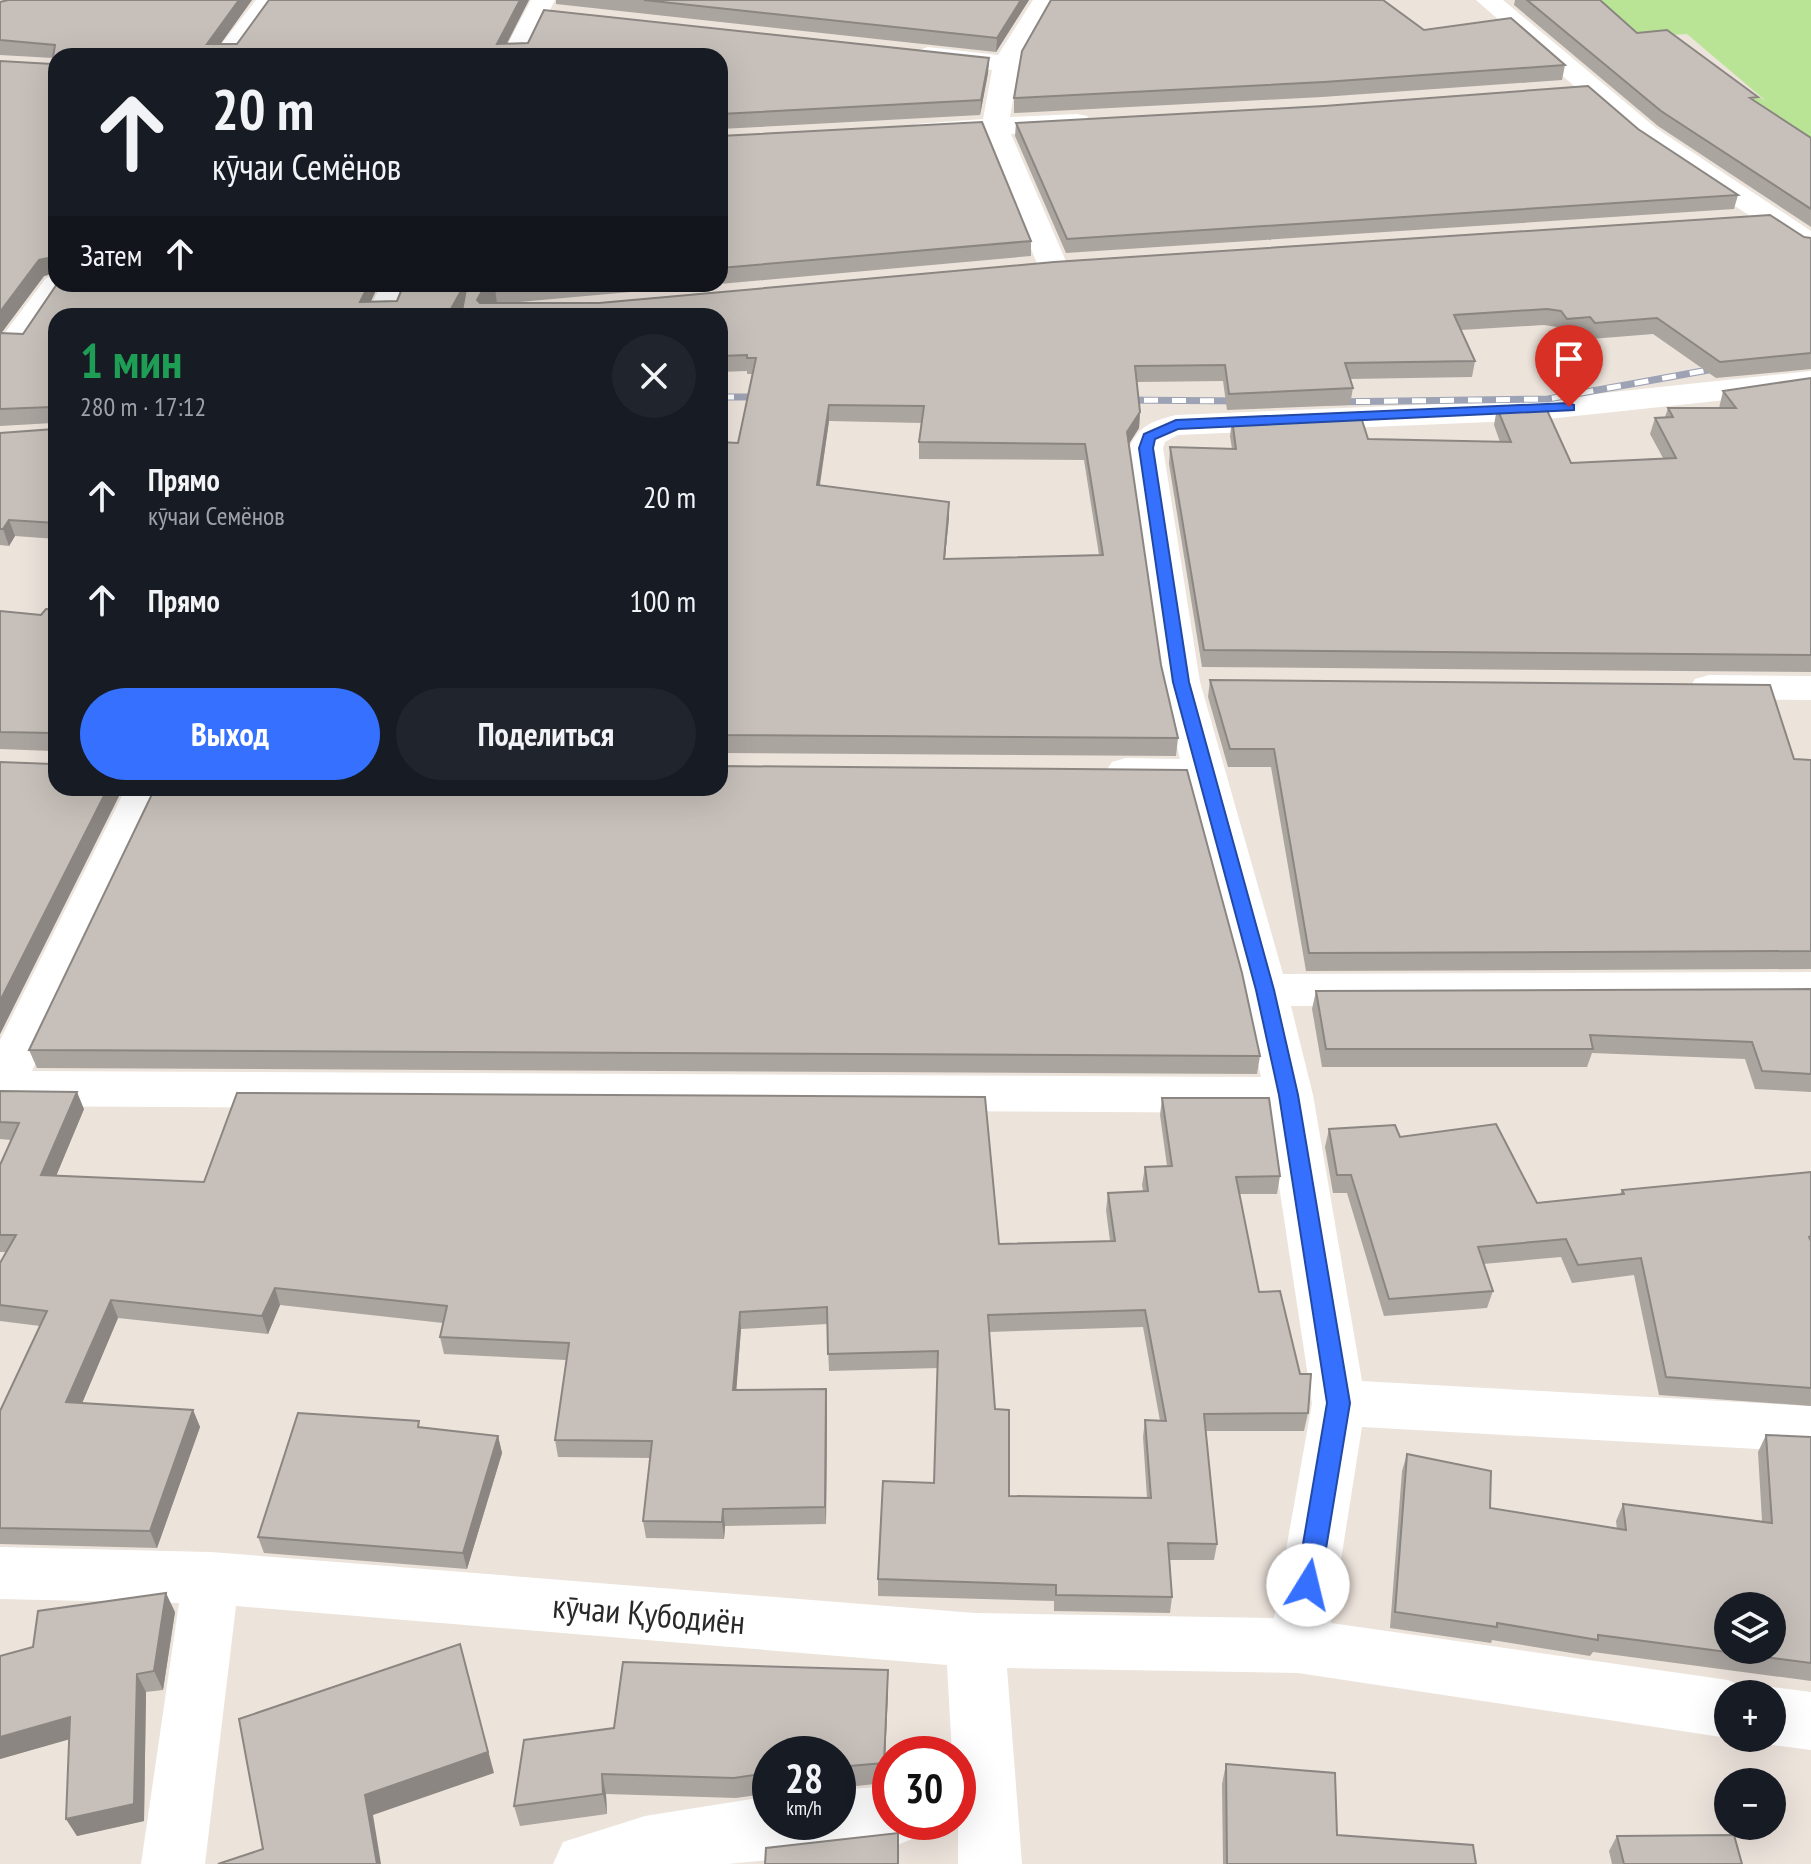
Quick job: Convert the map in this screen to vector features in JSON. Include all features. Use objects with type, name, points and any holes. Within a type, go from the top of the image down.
[{"type":"street","points":[[231,48],[269,0]]},
{"type":"street","points":[[1045,0],[1006,64],[995,127],[1053,266]]},
{"type":"street","points":[[1488,0],[1646,134],[1811,244]]},
{"type":"street","points":[[518,48],[540,6],[567,16]]},
{"type":"street","points":[[897,52],[1006,64]]},
{"type":"street","points":[[1559,91],[1590,88]]},
{"type":"street","points":[[903,131],[1104,121]]},
{"type":"street","points":[[1726,221],[1774,218]]},
{"type":"street","points":[[1021,269],[1084,264]]},
{"type":"street","points":[[8,342],[50,292]]},
{"type":"street","points":[[8,342],[48,340]]},
{"type":"street","points":[[1298,1646],[1339,1403],[1289,1095],[1265,990],[1204,772],[1196,682],[1146,448],[1149,437],[1176,425],[1538,410],[1811,381]]},
{"type":"street","points":[[1681,687],[1811,688]]},
{"type":"street","points":[[1095,771],[1204,772]]},
{"type":"street","points":[[142,796],[0,1088],[1289,1095]]},
{"type":"street","points":[[1265,990],[1811,988]]},
{"type":"street","points":[[1339,1403],[1811,1429]]},
{"type":"street","name":"кӯчаи Қубодиён","points":[[0,1573],[211,1578],[975,1640],[1298,1646],[1714,1707]]},
{"type":"street","points":[[173,1864],[211,1578]]},
{"type":"street","points":[[975,1640],[979,1828]]},
{"type":"street","points":[[1786,1718],[1811,1721]]},
{"type":"street","points":[[585,1864],[621,1852],[752,1828]]},
{"type":"green space","points":[[1600,0],[1811,0],[1811,223],[1733,81],[1766,101],[1687,34],[1636,37]]},
{"type":"building","points":[[239,0],[207,44],[237,44],[269,0],[520,0],[497,44],[528,43],[544,10],[989,58],[981,100],[728,114],[728,48],[55,48],[55,45],[0,40],[0,2]]},
{"type":"building","points":[[644,0],[1021,0],[997,38]]},
{"type":"building","points":[[1051,0],[1383,0],[1424,30],[1511,18],[1565,65],[1324,82],[1014,98],[1022,51]]},
{"type":"building","points":[[1527,0],[1600,0],[1637,33],[1667,30],[1758,97],[1750,98],[1811,138],[1811,209],[1661,111]]},
{"type":"building","points":[[0,61],[48,64],[48,258],[39,260],[0,312]]},
{"type":"building","points":[[1588,86],[1638,129],[1738,195],[1067,239],[1016,123],[1324,106]]},
{"type":"building","points":[[982,122],[1031,241],[728,267],[728,136]]},
{"type":"building","points":[[1770,215],[1804,237],[1811,238],[1811,353],[1720,362],[1657,318],[1595,323],[1590,317],[1567,319],[1561,311],[1547,309],[1454,315],[1475,361],[1345,363],[1353,388],[1229,394],[1225,365],[1135,366],[1140,412],[1127,432],[1161,665],[1178,738],[728,735],[728,442],[738,443],[756,358],[728,356],[728,308],[462,308],[466,292],[481,292],[477,300],[480,303],[599,303],[1054,262]],"holes":[[[829,405],[924,406],[919,442],[1085,444],[1103,555],[944,559],[949,502],[817,485]]]},
{"type":"building","points":[[52,292],[365,292],[360,302],[397,301],[401,292],[460,292],[452,308],[48,308],[48,407],[0,409],[0,333],[23,334]]},
{"type":"building","points":[[1811,378],[1811,655],[1204,650],[1170,447],[1236,449],[1232,419],[1360,414],[1368,439],[1511,442],[1497,408],[1546,408],[1571,463],[1676,458],[1655,418],[1673,417],[1668,408],[1736,408],[1723,391]]},
{"type":"building","points":[[48,429],[48,522],[9,520],[0,529],[0,433]]},
{"type":"building","points":[[48,609],[48,733],[0,732],[0,611],[41,615]]},
{"type":"building","points":[[1210,680],[1770,685],[1794,759],[1811,760],[1811,951],[1309,953],[1274,749],[1230,749]]},
{"type":"building","points":[[0,762],[48,764],[48,796],[104,796],[0,1001]]},
{"type":"building","points":[[728,766],[1187,770],[1242,973],[1260,1056],[29,1050],[151,796],[728,796]]},
{"type":"building","points":[[1811,989],[1811,1074],[1762,1071],[1752,1042],[1590,1035],[1593,1049],[1326,1049],[1316,991]]},
{"type":"building","points":[[0,1091],[77,1092],[41,1175],[204,1182],[237,1093],[985,1097],[999,1244],[1115,1241],[1108,1193],[1148,1191],[1145,1167],[1172,1166],[1162,1098],[1269,1098],[1280,1176],[1236,1177],[1259,1292],[1280,1291],[1300,1374],[1311,1374],[1308,1413],[1204,1414],[1217,1544],[1168,1543],[1172,1597],[1056,1595],[1056,1585],[878,1579],[883,1481],[934,1483],[938,1351],[828,1354],[827,1307],[740,1312],[733,1390],[826,1389],[825,1507],[723,1509],[722,1522],[643,1521],[652,1441],[555,1440],[569,1343],[440,1337],[447,1306],[275,1288],[262,1316],[111,1300],[66,1402],[193,1410],[150,1531],[0,1528],[0,1411],[47,1311],[0,1305],[0,1263],[16,1235],[0,1235],[0,1165],[19,1123],[0,1122]],"holes":[[[1145,1310],[1166,1421],[1145,1420],[1151,1498],[1009,1496],[1009,1410],[995,1409],[988,1315]]]},
{"type":"building","points":[[1496,1124],[1537,1203],[1624,1194],[1622,1190],[1811,1172],[1811,1388],[1666,1377],[1641,1258],[1578,1265],[1566,1239],[1478,1247],[1493,1291],[1389,1299],[1351,1175],[1337,1175],[1329,1129],[1395,1125],[1400,1137]]},
{"type":"building","points":[[298,1413],[419,1421],[418,1427],[498,1436],[463,1553],[258,1537]]},
{"type":"building","points":[[1766,1435],[1811,1437],[1811,1663],[1786,1660],[1786,1592],[1714,1592],[1714,1650],[1598,1635],[1598,1640],[1497,1623],[1497,1627],[1395,1612],[1407,1454],[1491,1471],[1490,1508],[1626,1530],[1623,1504],[1772,1523]]},
{"type":"building","points":[[166,1593],[154,1671],[137,1674],[134,1804],[66,1819],[70,1717],[0,1737],[0,1656],[33,1647],[38,1611]]},
{"type":"building","points":[[460,1644],[488,1752],[365,1795],[377,1864],[218,1864],[263,1849],[239,1719]]},
{"type":"building","points":[[623,1662],[888,1670],[885,1736],[872,1736],[872,1764],[856,1765],[856,1736],[752,1736],[752,1775],[734,1778],[602,1774],[603,1794],[514,1806],[524,1740],[614,1728]]},
{"type":"building","points":[[1226,1764],[1335,1773],[1337,1835],[1473,1845],[1476,1864],[1227,1864]]},
{"type":"building","points":[[1714,1835],[1714,1840],[1735,1840],[1742,1864],[1624,1864],[1617,1836]]},
{"type":"building","points":[[872,1836],[872,1840],[898,1840],[898,1864],[765,1864],[766,1848]]},
{"type":"railway","points":[[1328,402],[1548,399],[1725,367]]},
{"type":"railway","points":[[728,397],[768,397]]},
{"type":"railway","points":[[1116,400],[1248,401]]},
{"type":"route","points":[[1308,1585],[1339,1403],[1289,1095],[1265,990],[1181,682],[1146,448],[1149,437],[1176,425],[1569,407]]}]
